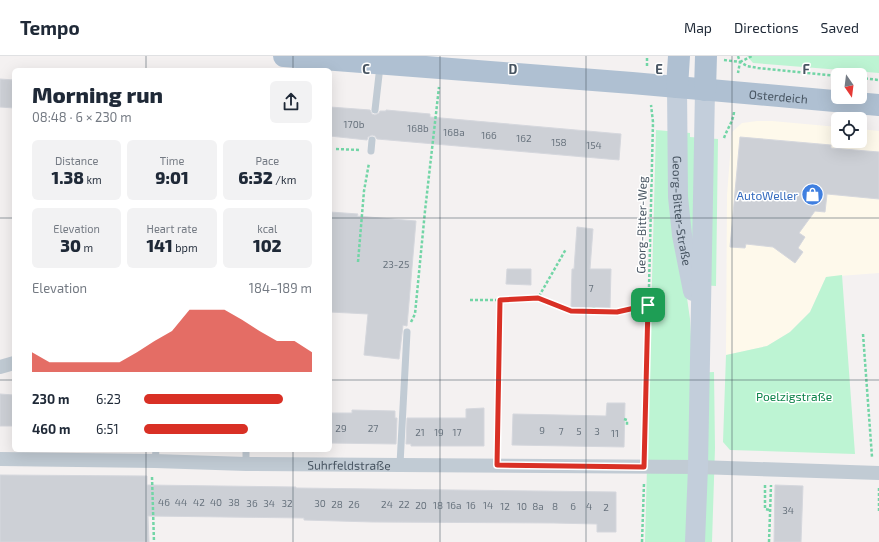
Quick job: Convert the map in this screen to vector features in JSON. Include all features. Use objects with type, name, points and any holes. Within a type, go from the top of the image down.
[{"type":"main road","name":"Osterdeich","points":[[284,56],[648,84],[879,106]]},
{"type":"main road","points":[[677,87],[679,56]]},
{"type":"main road","points":[[705,90],[706,56]]},
{"type":"main road","name":"Georg-Bitter-Straße","points":[[677,87],[678,197],[682,235],[701,332]]},
{"type":"main road","name":"Georg-Bitter-Straße","points":[[694,542],[698,467],[705,90]]},
{"type":"street","points":[[0,367],[12,364]]},
{"type":"street","name":"Suhrfeldstraße","points":[[0,459],[246,457],[400,464],[698,467]]},
{"type":"street","points":[[698,467],[877,477]]},
{"type":"lane","points":[[375,110],[380,64]]},
{"type":"lane","points":[[371,151],[372,140]]},
{"type":"lane","points":[[400,464],[407,332]]},
{"type":"path","name":"Georg-Bitter-Weg","points":[[644,467],[653,122],[648,84],[647,56]]},
{"type":"path","points":[[738,56],[740,62],[747,66],[831,75]]},
{"type":"path","points":[[740,62],[752,56]]},
{"type":"path","points":[[407,332],[415,314],[441,69]]},
{"type":"path","points":[[867,79],[879,80]]},
{"type":"path","points":[[336,149],[371,151],[364,191],[358,262]]},
{"type":"path","points":[[538,298],[566,249]]},
{"type":"path","points":[[470,300],[538,298],[571,311],[617,312],[653,305]]},
{"type":"path","points":[[497,465],[500,300]]},
{"type":"path","points":[[579,311],[579,309],[594,309],[594,307]]},
{"type":"path","points":[[863,334],[877,477],[879,513]]},
{"type":"path","points":[[624,420],[627,420],[627,426]]},
{"type":"path","points":[[154,457],[154,542]]},
{"type":"path","points":[[642,542],[644,467]]},
{"type":"path","points":[[766,470],[765,509],[770,510]]},
{"type":"path","points":[[769,542],[771,484]]},
{"type":"shaded area","points":[[772,121],[831,126],[831,148],[867,148],[867,130],[879,131],[879,273],[826,277],[810,312],[790,332],[767,346],[726,355],[727,195],[732,132],[742,123]]},
{"type":"green space","points":[[747,56],[879,56],[879,73],[867,72],[867,68],[831,69],[753,63]]},
{"type":"green space","points":[[656,130],[690,133],[690,137],[718,139],[716,286],[685,284],[690,319],[693,373],[714,372],[715,448],[712,542],[645,542]]},
{"type":"green space","name":"Poelzigstraße","points":[[842,275],[855,454],[730,450],[723,442],[726,355],[767,346],[790,332],[810,312],[826,277]]},
{"type":"building","points":[[0,79],[12,80],[12,108],[0,107]]},
{"type":"building","points":[[332,107],[370,110],[372,114],[375,115],[380,111],[386,110],[430,114],[430,117],[621,134],[619,160],[377,139],[372,135],[368,137],[367,140],[332,136]]},
{"type":"building","points":[[740,137],[831,145],[831,148],[879,152],[879,199],[827,194],[825,212],[815,211],[799,233],[805,237],[798,248],[803,252],[795,263],[773,247],[746,244],[745,248],[730,247]]},
{"type":"building","points":[[332,212],[358,214],[357,216],[416,221],[407,326],[403,325],[399,359],[364,355],[368,314],[332,312]]},
{"type":"building","points":[[577,227],[593,229],[590,269],[611,269],[610,308],[571,307],[572,269],[574,269]]},
{"type":"building","points":[[507,269],[531,269],[531,285],[506,284]]},
{"type":"building","points":[[0,394],[12,395],[12,426],[0,426]]},
{"type":"building","points":[[607,403],[625,403],[624,447],[512,445],[513,414],[606,416]]},
{"type":"building","points":[[484,408],[484,446],[411,446],[411,444],[406,444],[407,418],[466,418],[466,409]]},
{"type":"building","points":[[352,410],[395,411],[395,418],[397,418],[396,444],[332,443],[332,413],[352,413]]},
{"type":"building","points":[[0,475],[147,476],[147,485],[616,492],[616,532],[597,532],[597,524],[373,522],[304,520],[304,518],[148,516],[149,542],[0,542]]},
{"type":"building","points":[[775,485],[803,486],[801,542],[774,542]]},
{"type":"place","name":"AutoWeller","points":[[813,195]]},
{"type":"route","points":[[538,298],[571,311],[617,312],[648,305],[644,467],[497,465],[500,300],[538,298]]}]
